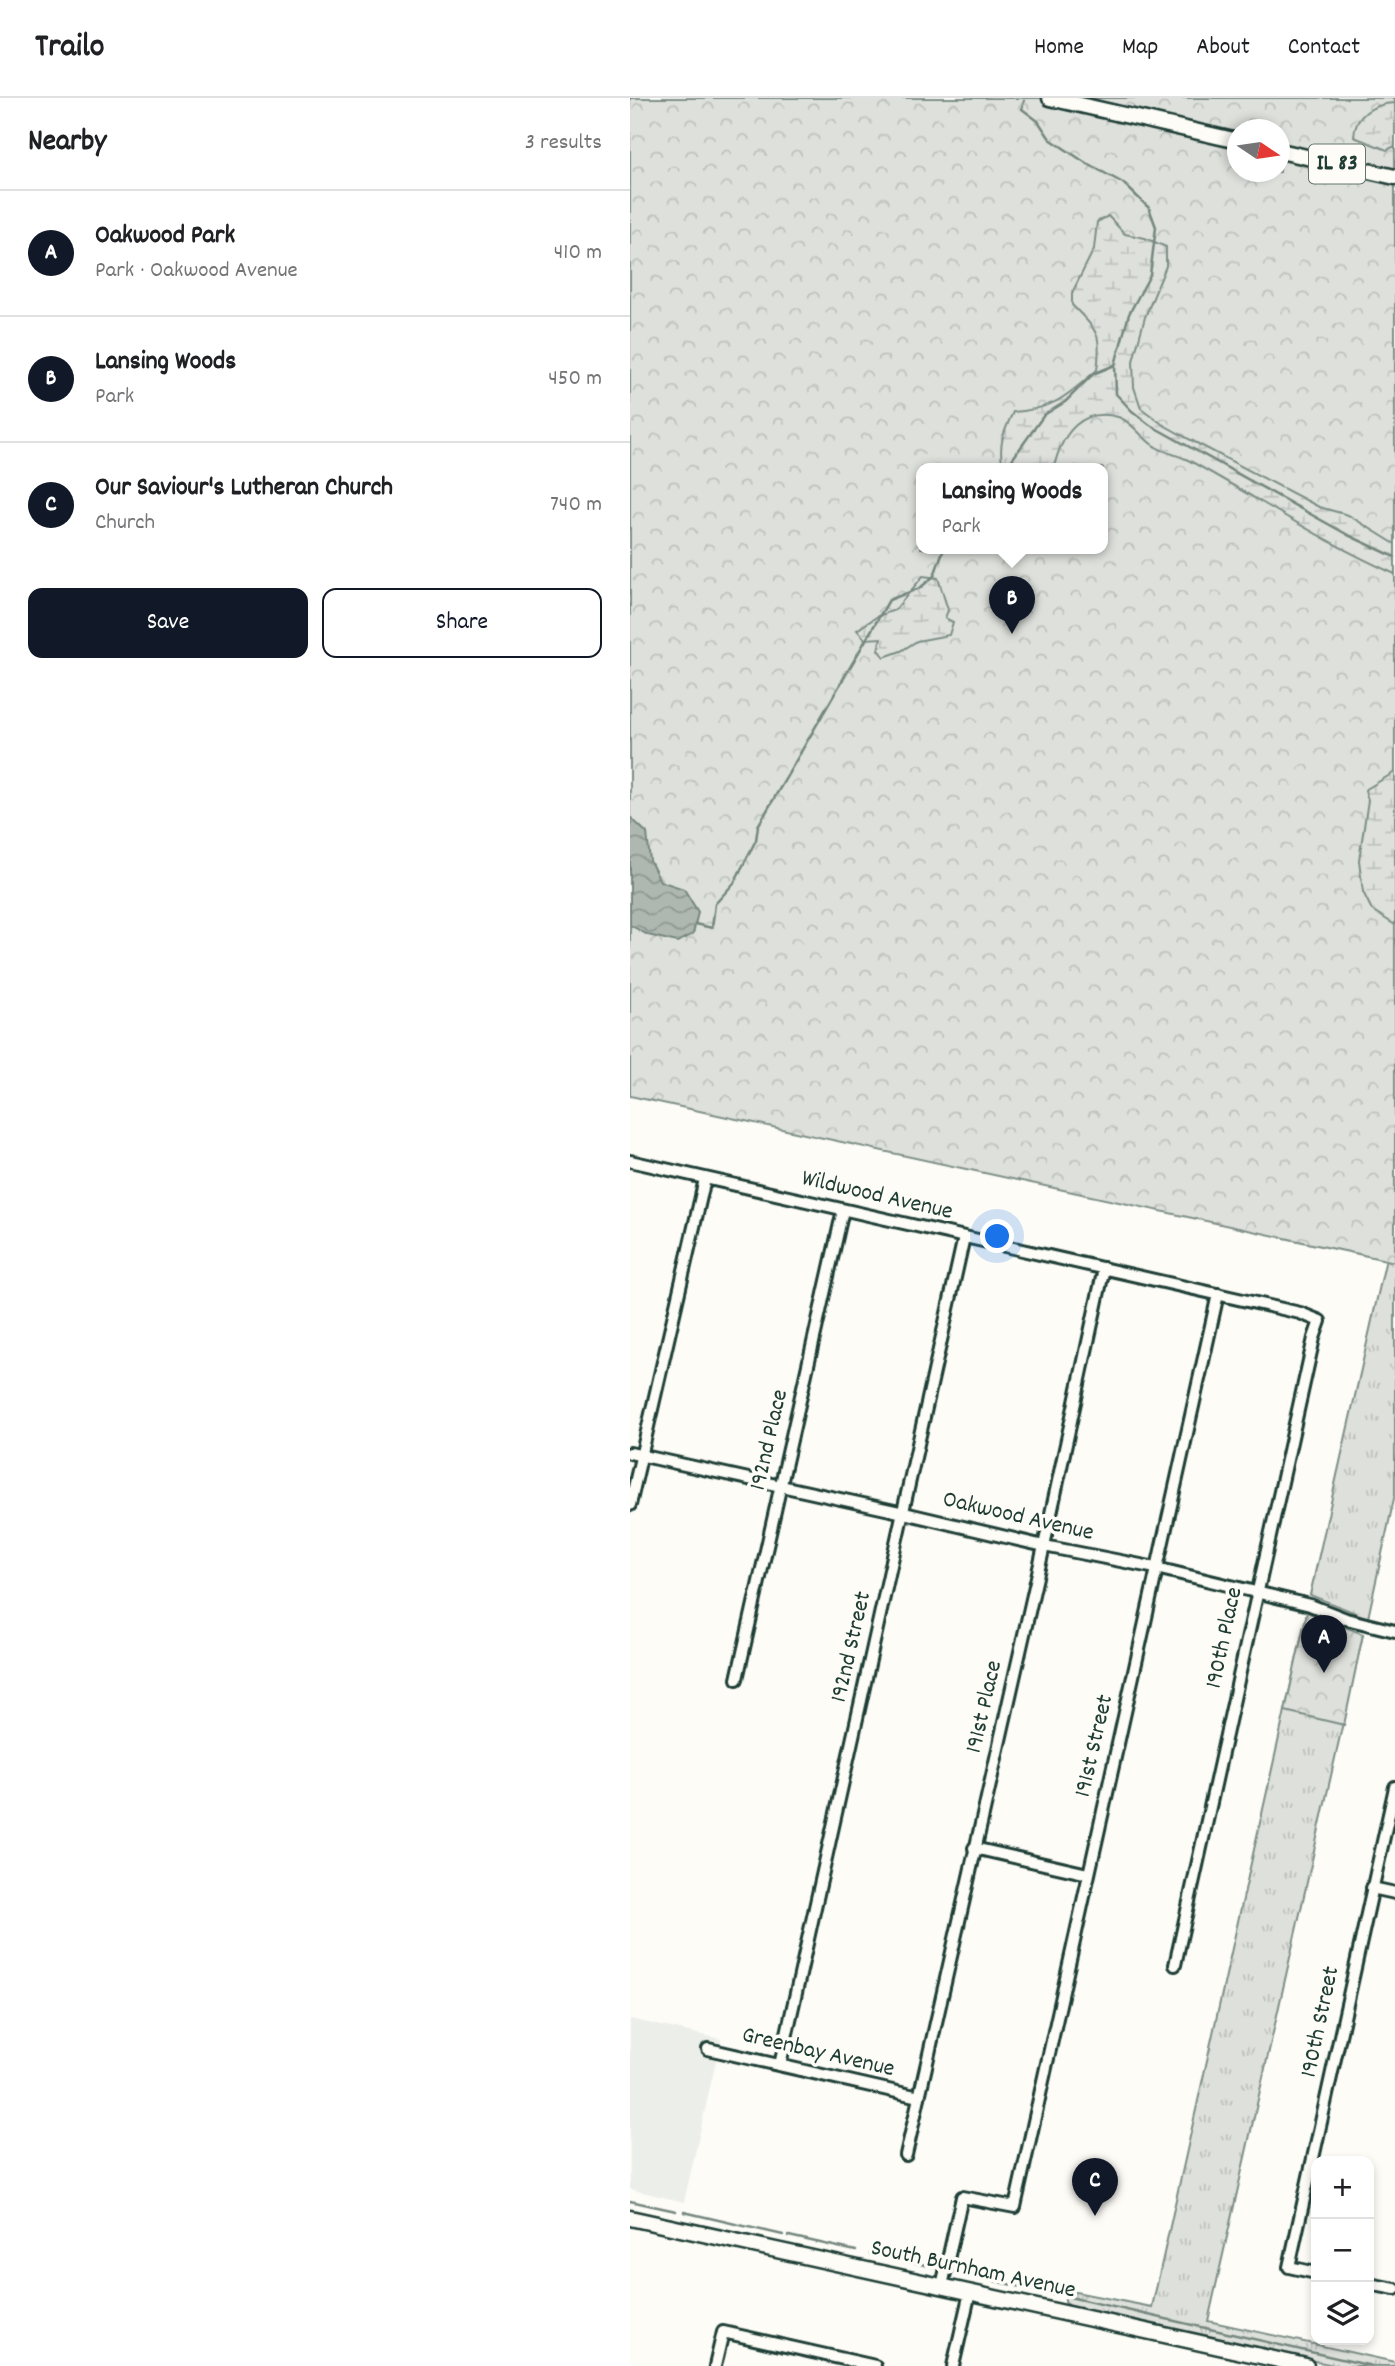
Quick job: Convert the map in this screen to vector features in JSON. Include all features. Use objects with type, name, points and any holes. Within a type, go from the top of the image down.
[{"type":"main road","points":[[1050,98],[1227,139]]},
{"type":"main road","name":"IL 83","points":[[1290,153],[1395,177]]},
{"type":"main road","name":"South Burnham Avenue","points":[[630,2218],[1306,2366]]},
{"type":"street","name":"Wildwood Avenue","points":[[630,1161],[1300,1313],[1320,1321]]},
{"type":"street","points":[[630,1505],[636,1454],[705,1179]]},
{"type":"street","name":"192nd Place","points":[[737,1679],[843,1210]]},
{"type":"street","name":"192nd Street","points":[[780,2065],[964,1237]]},
{"type":"street","name":"191st Place","points":[[906,2155],[1104,1268]]},
{"type":"street","name":"191st Street","points":[[942,2286],[962,2197],[1015,2207],[1218,1294]]},
{"type":"street","name":"190th Place","points":[[1175,1965],[1320,1321]]},
{"type":"street","name":"Oakwood Avenue","points":[[636,1454],[1044,1546],[1156,1568],[1310,1605],[1346,1619],[1395,1631]]},
{"type":"street","name":"190th Street","points":[[1311,2272],[1289,2267],[1395,1787]]},
{"type":"street","points":[[974,1848],[1088,1874]]},
{"type":"street","points":[[1373,1888],[1395,1893]]},
{"type":"street","name":"Greenbay Avenue","points":[[708,2049],[919,2097]]},
{"type":"street","points":[[1374,2285],[1395,2290]]},
{"type":"street","points":[[953,2366],[970,2292]]},
{"type":"street","points":[[715,2366],[723,2332],[875,2366]]},
{"type":"shaded area","points":[[630,2019],[721,2039],[684,2202],[630,2189]]},
{"type":"green space","points":[[630,98],[1395,98],[1395,1262],[630,1096]]},
{"type":"green space","points":[[1395,103],[1395,146],[1387,150],[1354,137],[1362,116],[1379,105]]},
{"type":"green space","points":[[1108,216],[1125,234],[1145,238],[1166,247],[1166,266],[1145,317],[1133,361],[1134,387],[1141,408],[1189,439],[1319,507],[1348,515],[1395,544],[1395,574],[1317,534],[1190,461],[1156,447],[1128,422],[1118,417],[1105,415],[1084,419],[1063,442],[1055,463],[1002,463],[1002,440],[1013,412],[1039,408],[1059,400],[1097,370],[1098,340],[1088,321],[1072,305],[1072,293],[1094,249],[1097,222]]},
{"type":"green space","points":[[923,576],[938,578],[948,610],[945,618],[953,622],[949,635],[917,641],[884,657],[878,650],[881,638],[865,639],[857,630],[878,616],[895,610]]},
{"type":"green space","points":[[1395,772],[1395,925],[1372,910],[1363,892],[1359,860],[1368,800],[1365,790]]},
{"type":"green space","points":[[1395,1059],[1395,1494],[1368,1618],[1310,1595],[1392,1232]]},
{"type":"green space","points":[[1307,1612],[1363,1634],[1208,2321],[1395,2362],[1395,2366],[1337,2366],[1071,2307],[1065,2302],[1065,2290],[1152,2307]]},
{"type":"green space","points":[[1307,1612],[1363,1634],[1344,1725],[1285,1711]]},
{"type":"water","points":[[630,817],[647,833],[650,861],[660,881],[684,889],[698,912],[693,934],[677,942],[648,935],[630,925]]},
{"type":"waterway","points":[[1024,101],[1022,109],[1038,121],[1050,139],[1123,183],[1149,208],[1156,227],[1150,275],[1129,314],[1115,365],[1116,394],[1150,425],[1348,535],[1395,557]]},
{"type":"waterway","points":[[1010,463],[1044,415],[1065,402],[1093,374],[1115,365]]},
{"type":"waterway","points":[[695,924],[712,928],[715,904],[734,883],[756,840],[758,826],[889,600],[920,588],[934,576],[942,554]]},
{"type":"waterway","points":[[630,2201],[676,2211]]},
{"type":"waterway","points":[[684,2212],[783,2235]]},
{"type":"waterway","points":[[789,2236],[856,2251]]},
{"type":"waterway","points":[[870,2254],[935,2267]]},
{"type":"waterway","points":[[955,2272],[1053,2294]]},
{"type":"waterway","points":[[1065,2296],[1372,2366]]},
{"type":"place","name":"Lansing Woods","points":[[1012,634]]},
{"type":"place","name":"Oakwood Park","points":[[1324,1673]]},
{"type":"place","name":"Our Saviour's Lutheran Church","points":[[1095,2216]]}]
